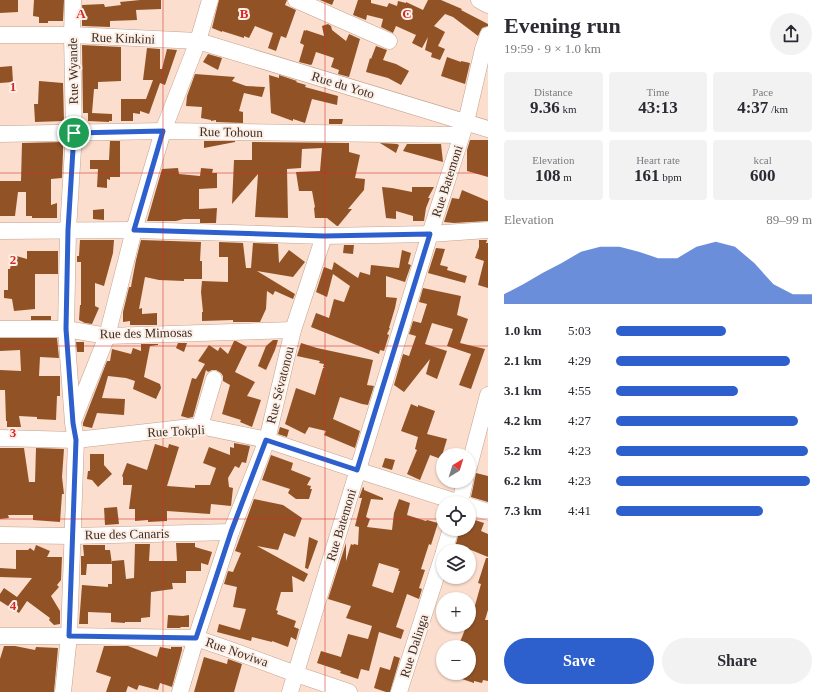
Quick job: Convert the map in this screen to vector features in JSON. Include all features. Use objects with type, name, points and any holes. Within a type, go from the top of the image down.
[{"type":"street","name":"Rue Wyande","points":[[63,692],[69,636],[76,440],[73,423],[66,329],[68,230],[74,133],[72,36],[74,0]]},
{"type":"street","points":[[73,423],[107,336],[134,230],[163,131],[198,41],[210,0]]},
{"type":"street","points":[[296,0],[389,41]]},
{"type":"street","points":[[479,0],[488,5]]},
{"type":"street","name":"Rue Kinkini","points":[[0,35],[198,41]]},
{"type":"street","name":"Rue Batemoni","points":[[290,692],[357,470],[464,129],[483,49],[488,35]]},
{"type":"street","name":"Rue du Yoto","points":[[198,41],[464,129],[488,129]]},
{"type":"street","name":"Rue Tohoun","points":[[0,134],[163,131],[464,129]]},
{"type":"street","points":[[0,231],[134,230],[324,236],[430,234],[488,230]]},
{"type":"street","name":"Rue Sévatonou","points":[[180,692],[231,532],[266,440],[293,330],[324,236]]},
{"type":"street","name":"Rue des Mimosas","points":[[0,329],[66,329],[107,336],[293,330]]},
{"type":"street","points":[[200,426],[214,380]]},
{"type":"street","points":[[474,448],[488,395]]},
{"type":"street","name":"Rue Tokpli","points":[[0,438],[76,440],[200,426],[266,440],[438,496]]},
{"type":"street","points":[[476,508],[488,512]]},
{"type":"street","name":"Rue des Canaris","points":[[0,535],[72,536],[231,532]]},
{"type":"street","name":"Rue Dalinga","points":[[399,692],[436,577]]},
{"type":"street","name":"Rue Noviwa","points":[[0,636],[196,638],[349,692]]},
{"type":"building","points":[[0,0],[18,0],[18,12],[0,13]]},
{"type":"building","points":[[34,0],[64,0],[63,21],[48,21],[48,23],[39,23],[39,17],[33,16]]},
{"type":"building","points":[[161,0],[161,9],[136,10],[137,20],[110,21],[110,27],[82,26],[82,5],[104,4],[105,7],[121,5],[120,2]]},
{"type":"building","points":[[219,0],[287,0],[285,5],[296,10],[286,38],[281,36],[276,51],[268,48],[273,33],[255,26],[249,38],[244,36],[244,38],[212,28]]},
{"type":"building","points":[[320,0],[334,0],[332,5]]},
{"type":"building","points":[[358,0],[371,0],[371,3],[387,7],[389,3],[397,6],[398,1],[406,2],[423,10],[428,0],[441,0],[462,9],[461,10],[488,24],[488,26],[482,28],[478,36],[453,17],[445,14],[434,26],[445,32],[438,46],[445,49],[440,60],[431,57],[432,53],[425,50],[428,37],[422,48],[412,43],[416,35],[396,26],[393,33],[381,27],[383,19],[367,15],[366,20],[353,15]]},
{"type":"building","points":[[328,24],[331,26],[332,30],[346,41],[349,34],[360,39],[349,77],[338,74],[339,70],[331,67],[334,58],[316,52],[311,65],[299,62],[304,45],[300,43],[304,30],[324,36],[322,26]]},
{"type":"building","points":[[82,45],[121,47],[121,81],[98,82],[98,89],[94,89],[92,113],[112,114],[112,121],[88,121],[88,113],[83,113]]},
{"type":"building","points":[[376,46],[387,50],[383,60],[396,64],[409,71],[401,85],[388,78],[366,72],[370,58],[371,59]]},
{"type":"building","points":[[147,48],[160,49],[160,69],[162,69],[167,49],[177,50],[165,85],[160,83],[149,114],[140,111],[140,114],[133,113],[133,121],[121,121],[121,99],[146,99],[153,80],[143,80]]},
{"type":"building","points":[[208,54],[222,58],[218,70],[203,62]]},
{"type":"building","points":[[447,57],[461,62],[470,63],[465,84],[441,76]]},
{"type":"building","points":[[12,66],[13,82],[0,83],[0,67]]},
{"type":"building","points":[[195,74],[235,77],[232,81],[246,86],[265,87],[262,97],[244,93],[239,111],[243,112],[243,123],[216,122],[216,120],[211,121],[201,118],[202,107],[186,106],[187,96]]},
{"type":"building","points":[[269,75],[279,78],[279,75],[306,85],[305,87],[338,96],[337,105],[312,99],[305,123],[293,119],[293,121],[271,113]]},
{"type":"building","points":[[39,81],[63,83],[64,121],[35,122],[34,104],[38,104]]},
{"type":"building","points":[[329,119],[343,119],[342,124],[329,124]]},
{"type":"building","points":[[470,140],[488,140],[488,177],[467,171],[467,150]]},
{"type":"building","points":[[110,141],[120,141],[120,177],[110,177],[110,180],[107,179],[107,188],[97,187],[98,169],[90,169],[90,160],[109,160]]},
{"type":"building","points":[[204,141],[235,141],[235,142],[204,148]]},
{"type":"building","points":[[63,142],[62,178],[51,179],[51,205],[57,203],[57,218],[32,218],[32,216],[26,216],[26,192],[18,192],[15,216],[0,216],[0,181],[21,181],[22,143]]},
{"type":"building","points":[[252,142],[349,143],[349,152],[360,155],[355,178],[365,179],[364,190],[348,209],[352,209],[338,226],[327,218],[315,218],[315,207],[312,191],[299,191],[296,172],[320,171],[322,148],[302,149],[301,168],[287,169],[288,218],[255,217],[258,174],[232,204],[234,160],[252,160]]},
{"type":"building","points":[[380,143],[397,144],[399,145],[396,153]]},
{"type":"building","points":[[407,144],[441,144],[443,162],[403,151]]},
{"type":"building","points":[[178,168],[179,174],[200,176],[201,168],[213,169],[212,173],[217,173],[217,188],[199,189],[199,209],[217,208],[216,223],[200,223],[200,219],[147,221],[162,169]]},
{"type":"building","points":[[382,187],[412,192],[412,187],[434,187],[428,198],[430,198],[426,208],[424,221],[413,221],[413,216],[396,211],[396,219],[386,218]]},
{"type":"building","points":[[462,190],[488,201],[488,221],[454,223],[444,222],[452,198],[459,199]]},
{"type":"building","points":[[104,209],[104,220],[93,219],[93,210]]},
{"type":"building","points":[[80,240],[114,240],[113,253],[104,286],[95,283],[95,306],[99,308],[92,324],[79,320],[81,305],[81,262],[77,262],[77,256],[79,256]]},
{"type":"building","points":[[141,240],[201,242],[200,261],[202,261],[202,279],[184,279],[184,281],[159,280],[145,277],[139,309],[142,308],[142,314],[157,313],[157,325],[130,325],[130,321],[123,322],[123,312],[129,287],[131,287]]},
{"type":"building","points":[[479,240],[487,240],[486,243],[488,243],[488,288],[478,285],[484,261],[475,258],[479,247]]},
{"type":"building","points":[[219,242],[243,243],[246,268],[251,268],[253,243],[278,244],[279,263],[289,250],[305,262],[293,277],[257,271],[295,294],[293,299],[275,291],[273,295],[267,291],[266,309],[260,322],[233,322],[233,320],[202,321],[202,281],[228,282],[228,257],[219,257]]},
{"type":"building","points":[[344,245],[354,245],[353,254],[343,253]]},
{"type":"building","points":[[436,248],[445,249],[440,265],[448,267],[447,270],[467,276],[465,283],[428,273]]},
{"type":"building","points":[[402,250],[411,253],[408,264],[411,265],[405,282],[386,276],[386,297],[397,298],[384,351],[380,350],[379,354],[311,327],[316,313],[329,318],[334,299],[344,302],[350,286],[333,274],[327,297],[316,292],[324,267],[332,270],[334,262],[358,278],[360,272],[370,275],[371,265],[399,268]]},
{"type":"building","points":[[27,251],[58,251],[58,274],[35,274],[35,309],[14,311],[12,299],[4,298],[4,290],[8,290],[8,269],[10,269],[13,255],[27,259]]},
{"type":"building","points":[[423,288],[461,296],[457,315],[468,319],[460,343],[485,349],[471,389],[459,385],[471,354],[447,346],[453,329],[432,323],[425,344],[447,351],[437,379],[426,374],[430,359],[404,392],[394,385],[403,354],[409,356],[416,336],[409,334],[413,321],[421,323],[427,304],[419,302]]},
{"type":"building","points":[[31,316],[51,316],[51,320],[31,320]]},
{"type":"building","points":[[0,338],[57,338],[59,358],[40,357],[39,376],[60,376],[60,396],[57,396],[56,420],[19,416],[21,427],[7,427],[5,390],[0,390],[0,370],[21,371],[20,350],[0,351]]},
{"type":"building","points":[[273,340],[278,340],[266,370],[258,366],[266,346]]},
{"type":"building","points":[[234,341],[247,347],[235,372],[255,382],[247,396],[261,400],[252,427],[240,422],[241,420],[222,414],[230,385],[223,381],[223,376],[216,370],[208,372],[206,370],[193,417],[188,418],[181,416],[192,378],[196,379],[205,364],[198,361],[209,345],[218,351],[220,347],[228,354]]},
{"type":"building","points":[[76,342],[84,342],[84,352],[77,352]]},
{"type":"building","points":[[178,343],[187,343],[184,352],[176,348]]},
{"type":"building","points":[[301,343],[373,360],[367,385],[374,386],[368,405],[340,397],[333,419],[360,431],[355,448],[324,435],[326,431],[309,427],[305,434],[285,424],[296,388],[315,395],[323,368],[325,368],[323,367],[324,364],[319,363],[320,361],[297,356]]},
{"type":"building","points":[[141,344],[158,344],[150,346],[144,377],[160,384],[161,388],[156,399],[133,389],[135,381],[126,378],[108,376],[102,398],[125,399],[124,415],[97,413],[92,428],[83,426],[107,361],[110,361],[112,349],[131,354],[133,348],[141,351]]},
{"type":"building","points":[[411,404],[418,407],[418,405],[435,411],[427,434],[447,439],[444,448],[436,448],[436,457],[430,455],[420,480],[407,474],[417,450],[415,449],[418,437],[401,431]]},
{"type":"building","points":[[280,427],[289,430],[287,437],[278,434]]},
{"type":"building","points":[[234,443],[250,446],[246,463],[242,462],[239,468],[235,466],[228,478],[229,487],[233,488],[231,506],[211,504],[210,514],[167,511],[167,521],[135,521],[135,509],[129,509],[132,485],[123,485],[122,476],[127,463],[147,470],[155,444],[168,448],[169,444],[179,447],[167,486],[195,488],[195,485],[210,485],[216,468],[203,463],[209,447],[230,455],[230,447],[234,448]]},
{"type":"building","points":[[0,448],[24,448],[29,482],[35,482],[36,448],[64,449],[62,477],[64,494],[62,494],[60,522],[33,520],[33,515],[8,515],[9,518],[0,519]]},
{"type":"building","points":[[90,454],[104,454],[104,465],[112,474],[98,487],[92,480],[87,479],[88,471],[90,471]]},
{"type":"building","points":[[271,455],[293,463],[291,470],[311,478],[307,485],[311,486],[310,489],[312,489],[309,499],[296,499],[288,493],[290,489],[262,480]]},
{"type":"building","points":[[385,458],[395,460],[392,470],[382,467]]},
{"type":"building","points":[[476,473],[488,476],[488,502],[476,498],[476,496],[471,496],[473,488],[476,488]]},
{"type":"building","points":[[363,487],[364,490],[383,498],[383,500],[371,499],[366,517],[370,519],[367,527],[392,530],[394,513],[399,499],[410,503],[407,515],[436,522],[436,529],[431,545],[429,544],[421,569],[425,570],[419,588],[422,589],[419,599],[407,594],[396,627],[404,630],[401,639],[379,632],[369,671],[361,669],[358,679],[340,673],[341,671],[317,663],[321,651],[341,657],[348,634],[368,639],[372,626],[346,618],[351,606],[328,599],[346,543],[346,561],[351,544],[358,545],[359,527],[355,526],[362,498],[359,498]],"holes":[[[379,563],[399,569],[398,571],[400,571],[393,593],[372,586]]]},
{"type":"building","points":[[254,499],[283,505],[302,518],[295,537],[284,533],[278,550],[257,546],[308,574],[304,582],[292,576],[293,592],[281,592],[276,610],[278,611],[277,614],[296,621],[294,627],[299,629],[296,640],[291,637],[288,647],[272,641],[252,637],[251,641],[217,632],[219,624],[240,630],[246,609],[233,607],[237,587],[224,584],[228,571],[233,572],[241,553],[235,551]]},
{"type":"building","points":[[117,507],[119,524],[105,525],[104,508]]},
{"type":"building","points":[[476,520],[484,523],[481,531],[488,534],[488,557],[476,552],[476,544],[456,544],[458,536],[476,536]]},
{"type":"building","points":[[309,537],[318,541],[308,569],[305,568]]},
{"type":"building","points":[[176,543],[195,543],[195,547],[212,552],[208,565],[201,563],[201,571],[186,571],[186,583],[172,583],[173,589],[151,592],[150,617],[141,618],[141,622],[111,622],[111,613],[88,612],[88,624],[79,624],[82,585],[108,587],[108,584],[112,584],[112,561],[124,560],[126,579],[134,578],[135,544],[150,544],[149,561],[177,561]]},
{"type":"building","points":[[36,545],[50,551],[47,557],[62,557],[61,580],[57,585],[59,587],[51,596],[60,611],[60,624],[54,625],[49,620],[50,618],[27,601],[19,613],[0,601],[0,594],[4,588],[17,597],[32,578],[0,577],[0,568],[16,569],[16,550],[28,550],[30,548],[34,551]]},
{"type":"building","points":[[83,545],[105,545],[105,550],[110,550],[112,564],[87,564],[86,575],[81,575],[81,556],[84,556]]},
{"type":"building","points":[[486,558],[488,558],[488,610],[485,620],[488,620],[488,681],[483,680],[482,683],[474,681],[474,683],[465,680],[476,680],[476,640],[461,640],[464,632],[476,632],[476,602],[481,584],[478,583]]},
{"type":"building","points":[[168,615],[189,615],[189,627],[167,628]]},
{"type":"building","points":[[4,646],[15,646],[35,650],[36,647],[58,648],[54,692],[0,692],[0,659]]},
{"type":"building","points":[[104,646],[128,646],[157,657],[160,647],[171,649],[171,647],[182,647],[172,687],[160,683],[158,690],[139,685],[137,690],[128,686],[126,692],[106,692],[111,677],[96,672]]},
{"type":"building","points":[[394,656],[400,658],[390,692],[374,688],[380,667],[390,670]]},
{"type":"building","points":[[204,657],[227,664],[228,659],[242,664],[234,692],[194,692]]},
{"type":"route","points":[[163,131],[134,230],[324,236],[430,234],[357,470],[266,440],[231,532],[196,638],[69,636],[76,440],[73,423],[66,329],[68,230],[74,133],[163,131]]}]
